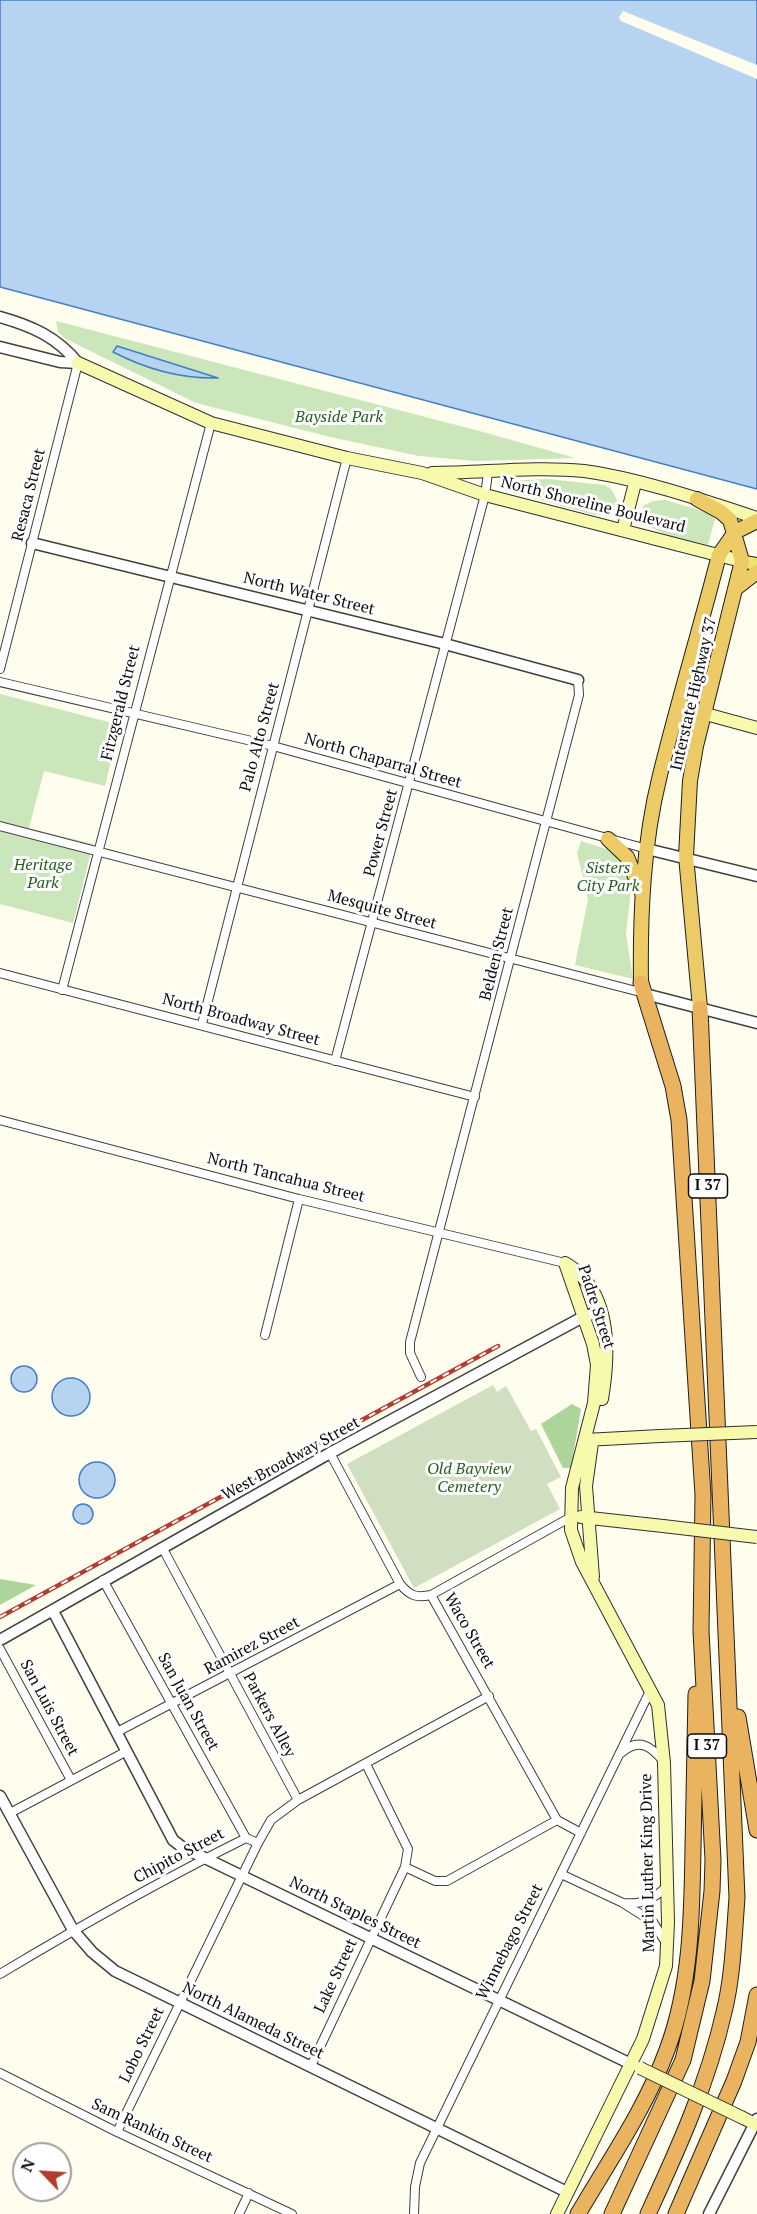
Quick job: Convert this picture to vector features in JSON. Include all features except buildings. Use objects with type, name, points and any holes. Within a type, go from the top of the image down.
[{"type":"highway","name":"Interstate Highway 37","points":[[697,499],[721,512],[730,520],[748,562],[735,589],[690,781],[686,856],[700,1008]]},
{"type":"highway","name":"Interstate Highway 37","points":[[645,991],[640,920],[647,849],[660,776],[680,707],[718,555],[735,532],[757,519]]},
{"type":"highway","points":[[735,589],[757,572]]},
{"type":"highway","points":[[608,839],[627,857],[643,895]]},
{"type":"highway","name":"I 37","points":[[612,2214],[682,2060],[702,1981],[713,1860],[701,1631],[703,1495],[679,1120],[674,1086],[645,991]]},
{"type":"highway","name":"I 37","points":[[648,2214],[688,2124],[713,2054],[725,2011],[737,1898],[700,1008]]},
{"type":"highway","points":[[725,1617],[740,1731],[757,1830]]},
{"type":"highway","points":[[588,2214],[670,2040],[688,1962],[692,1913],[696,1677],[701,1631]]},
{"type":"highway","points":[[676,2214],[734,2081],[748,2042],[757,1995]]},
{"type":"highway","points":[[578,2214],[644,2099]]},
{"type":"main road","name":"North Shoreline Boulevard","points":[[78,363],[210,423],[347,458],[422,473],[485,495],[748,562]]},
{"type":"main road","name":"North Shoreline Boulevard","points":[[422,473],[585,471],[697,499],[757,519]]},
{"type":"main road","points":[[623,530],[635,483]]},
{"type":"main road","points":[[680,707],[757,728]]},
{"type":"main road","name":"Padre Street","points":[[565,1263],[589,1281],[601,1311],[607,1344],[602,1401],[572,1488],[571,1517],[575,1545],[658,1705]]},
{"type":"main road","name":"Padre Street","points":[[565,1263],[593,1344],[597,1365],[586,1486],[593,1582]]},
{"type":"main road","points":[[589,1440],[757,1432]]},
{"type":"main road","points":[[571,1517],[587,1516],[757,1537]]},
{"type":"main road","name":"Martin Luther King Drive","points":[[557,2214],[635,2066],[666,1966],[664,1763],[658,1705]]},
{"type":"main road","name":"North Staples Street","points":[[635,2066],[753,2122]]},
{"type":"street","name":"North Shoreline Boulevard","points":[[0,317],[33,326],[66,348],[78,363]]},
{"type":"street","name":"North Shoreline Boulevard","points":[[0,347],[60,362],[78,363]]},
{"type":"street","name":"Resaca Street","points":[[0,669],[78,363]]},
{"type":"street","name":"Fitzgerald Street","points":[[62,990],[210,423]]},
{"type":"street","name":"Palo Alto Street","points":[[202,1024],[347,458]]},
{"type":"street","name":"Power Street","points":[[335,1061],[410,785],[485,495],[488,473]]},
{"type":"street","name":"North Water Street","points":[[32,543],[445,644],[578,680]]},
{"type":"street","name":"Belden Street","points":[[421,1377],[410,1353],[410,1342],[579,695],[578,680]]},
{"type":"street","name":"North Chaparral Street","points":[[0,682],[273,746],[608,839],[686,856],[757,876]]},
{"type":"street","name":"Mesquite Street","points":[[0,826],[645,991],[757,1023]]},
{"type":"street","name":"North Broadway Street","points":[[0,973],[475,1097]]},
{"type":"street","name":"North Tancahua Street","points":[[0,1120],[299,1199],[565,1263]]},
{"type":"street","points":[[265,1335],[299,1199]]},
{"type":"street","name":"West Broadway Street","points":[[0,1640],[330,1453],[583,1317],[601,1311]]},
{"type":"street","points":[[330,1453],[400,1584]]},
{"type":"street","points":[[432,1595],[571,1517]]},
{"type":"street","name":"Parkers Alley","points":[[163,1549],[298,1800]]},
{"type":"street","name":"San Juan Street","points":[[103,1580],[246,1838]]},
{"type":"street","name":"Waco Street","points":[[400,1584],[408,1594],[418,1598],[432,1595],[557,1820]]},
{"type":"street","name":"Ramirez Street","points":[[117,1732],[230,1675],[400,1584]]},
{"type":"street","name":"North Staples Street","points":[[53,1611],[173,1840],[182,1847],[370,1939],[635,2066]]},
{"type":"street","name":"San Luis Street","points":[[0,1649],[71,1780]]},
{"type":"street","name":"Winnebago Street","points":[[414,2214],[415,2187],[420,2163],[651,1688]]},
{"type":"street","points":[[258,1843],[271,1820],[298,1800],[489,1696]]},
{"type":"street","points":[[619,1755],[628,1746],[639,1743],[648,1745],[664,1763]]},
{"type":"street","points":[[10,1813],[127,1751]]},
{"type":"street","points":[[366,1764],[408,1849],[405,1867],[435,1881],[447,1881],[557,1820],[581,1833]]},
{"type":"street","name":"North Alameda Street","points":[[0,1796],[73,1930],[92,1952],[115,1971],[437,2126],[567,2192]]},
{"type":"street","name":"Chipito Street","points":[[0,1974],[73,1930],[205,1858],[246,1838],[258,1843]]},
{"type":"street","name":"Lobo Street","points":[[117,2132],[258,1843]]},
{"type":"street","name":"Lake Street","points":[[311,2066],[405,1867]]},
{"type":"street","points":[[561,1874],[623,1903],[654,1922],[662,1933],[667,1947]]},
{"type":"street","points":[[623,1903],[636,1904],[650,1900],[667,1886]]},
{"type":"street","name":"Sam Rankin Street","points":[[0,2073],[117,2132],[292,2214]]},
{"type":"street","points":[[709,2214],[753,2122]]},
{"type":"street","points":[[239,2214],[249,2193]]},
{"type":"green space","name":"Bayside Park","points":[[56,321],[575,458],[476,461],[419,456],[330,437],[196,403],[66,339],[58,332]]},
{"type":"green space","points":[[548,479],[604,485],[611,489],[618,502],[609,512],[595,515],[504,490],[505,481]]},
{"type":"green space","points":[[665,500],[716,515],[708,545],[661,532],[645,522],[640,515],[644,505],[653,501]]},
{"type":"green space","name":"Heritage Park","points":[[0,694],[120,725],[105,786],[44,771],[29,828],[93,844],[73,923],[0,904]]},
{"type":"green space","name":"Sisters City Park","points":[[581,841],[620,856],[632,879],[626,934],[633,979],[575,965],[588,899],[577,853]]},
{"type":"green space","name":"Old Bayview Cemetery","points":[[493,1385],[497,1392],[506,1386],[531,1431],[536,1429],[561,1477],[547,1484],[560,1509],[414,1588],[347,1464]]},
{"type":"green space","points":[[572,1404],[581,1409],[571,1468],[563,1468],[541,1424]]},
{"type":"green space","points":[[0,1579],[36,1585],[0,1605]]},
{"type":"water","points":[[0,0],[757,0],[757,489],[0,287]]},
{"type":"water","points":[[117,346],[218,378],[190,377],[151,368],[113,352]]},
{"type":"water","points":[[24,1366],[33,1370],[37,1379],[33,1388],[24,1392],[15,1388],[11,1379],[15,1370]]},
{"type":"water","points":[[71,1378],[85,1383],[90,1397],[85,1411],[71,1416],[57,1411],[52,1397],[57,1383]]},
{"type":"water","points":[[97,1462],[110,1467],[115,1480],[110,1493],[97,1498],[84,1493],[79,1480],[84,1467]]},
{"type":"water","points":[[83,1504],[90,1507],[93,1514],[90,1521],[83,1524],[76,1521],[73,1514],[76,1507]]},
{"type":"pier","points":[[623,11],[757,65],[757,79],[621,21],[619,17]]},
{"type":"railway","points":[[0,1617],[498,1346]]}]
